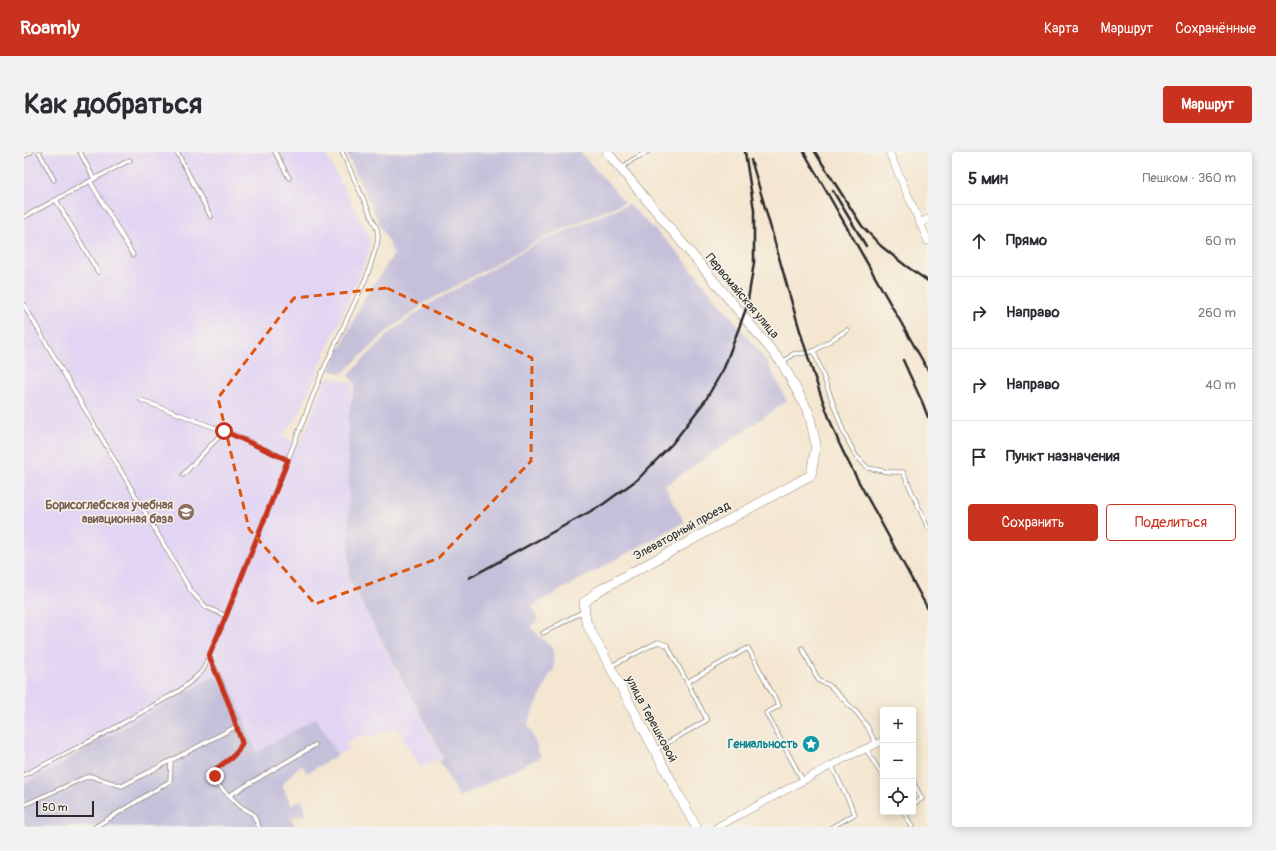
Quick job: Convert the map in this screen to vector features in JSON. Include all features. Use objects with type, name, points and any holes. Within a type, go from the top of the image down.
[{"type":"street","name":"Первомайская улица","points":[[607,152],[782,363],[809,413],[816,445],[811,475]]},
{"type":"street","points":[[889,152],[928,241]]},
{"type":"street","points":[[920,223],[928,219]]},
{"type":"street","name":"Элеваторный проезд","points":[[585,611],[584,603],[598,591],[811,475]]},
{"type":"street","name":"улица Терешковой","points":[[585,611],[586,622],[696,827]]},
{"type":"street","points":[[716,827],[832,766],[880,743]]},
{"type":"lane","points":[[24,156],[31,152]]},
{"type":"lane","points":[[39,152],[54,180]]},
{"type":"lane","points":[[80,152],[92,180],[133,255]]},
{"type":"lane","points":[[177,152],[211,218]]},
{"type":"lane","points":[[276,152],[289,178]]},
{"type":"lane","points":[[24,776],[100,736],[179,691],[196,678],[203,670],[226,616],[322,373],[367,276],[378,237],[377,229],[342,152]]},
{"type":"lane","points":[[621,169],[632,160],[647,152]]},
{"type":"lane","points":[[24,217],[130,160]]},
{"type":"lane","points":[[56,200],[98,272]]},
{"type":"lane","points":[[24,305],[191,591],[206,607],[226,616]]},
{"type":"lane","points":[[782,363],[793,354],[806,353],[814,350],[847,330]]},
{"type":"lane","points":[[814,350],[844,433],[856,456],[868,468],[888,472],[903,472],[928,528]]},
{"type":"lane","points":[[141,400],[224,431],[288,460]]},
{"type":"lane","points":[[183,475],[224,431]]},
{"type":"lane","points":[[543,633],[585,611]]},
{"type":"lane","points":[[610,667],[658,642],[667,644],[707,720],[655,750]]},
{"type":"lane","points":[[687,682],[748,648],[779,706],[766,713],[803,781]]},
{"type":"lane","points":[[802,648],[819,681],[830,685],[857,713],[880,743]]},
{"type":"lane","points":[[209,656],[218,675],[242,743],[238,751],[216,769],[215,776],[218,784],[240,806],[253,814],[259,827]]},
{"type":"lane","points":[[24,805],[90,776],[122,786],[237,726]]},
{"type":"lane","points":[[230,795],[315,745]]},
{"type":"lane","points":[[866,749],[880,772]]},
{"type":"lane","points":[[95,827],[170,781],[172,761]]},
{"type":"lane","points":[[832,766],[855,814],[832,827]]},
{"type":"lane","points":[[916,788],[922,799],[916,802]]},
{"type":"lane","points":[[906,815],[912,827]]},
{"type":"highlighted area","points":[[387,288],[532,358],[531,461],[439,558],[315,604],[249,529],[218,398],[294,298]]},
{"type":"shaded area","name":"Борисоглебская учебная авиационная база","points":[[24,152],[325,152],[368,235],[370,241],[368,255],[298,416],[281,437],[300,444],[327,377],[353,383],[348,417],[348,579],[442,757],[420,768],[396,727],[371,738],[368,735],[359,736],[345,743],[348,749],[338,755],[316,718],[257,752],[224,672],[65,759],[67,763],[24,784]]},
{"type":"shaded area","points":[[346,152],[580,152],[625,202],[541,239],[425,303],[385,333],[342,374],[330,370],[363,300],[394,254]]},
{"type":"shaded area","points":[[629,204],[678,253],[730,315],[767,362],[787,401],[665,486],[684,522],[532,606],[538,620],[530,627],[553,649],[554,669],[548,678],[528,724],[541,757],[459,797],[440,761],[443,757],[349,579],[348,417],[355,384],[348,375],[391,332],[431,303],[539,242]]},
{"type":"shaded area","points":[[224,671],[257,752],[316,718],[338,755],[307,773],[302,765],[297,768],[282,785],[291,805],[301,800],[306,810],[304,811],[306,815],[303,816],[302,814],[291,818],[295,827],[24,827],[24,784],[66,763],[65,760]]},
{"type":"railway","points":[[469,578],[602,505],[638,479],[672,444],[705,401],[724,368],[747,306],[754,263],[754,210],[745,152]]},
{"type":"railway","points":[[804,152],[928,370]]},
{"type":"railway","points":[[815,152],[862,226],[881,246],[928,281]]},
{"type":"railway","points":[[751,160],[802,338],[825,408],[848,461],[928,609]]},
{"type":"railway","points":[[833,191],[866,246]]},
{"type":"railway","points":[[903,360],[928,417]]},
{"type":"place","name":"Борисоглебская учебная авиационная база","points":[[186,512]]},
{"type":"place","name":"Гениальность","points":[[811,744]]},
{"type":"route","points":[[215,776],[216,769],[238,751],[242,743],[218,675],[209,656],[288,460],[224,431]]}]
